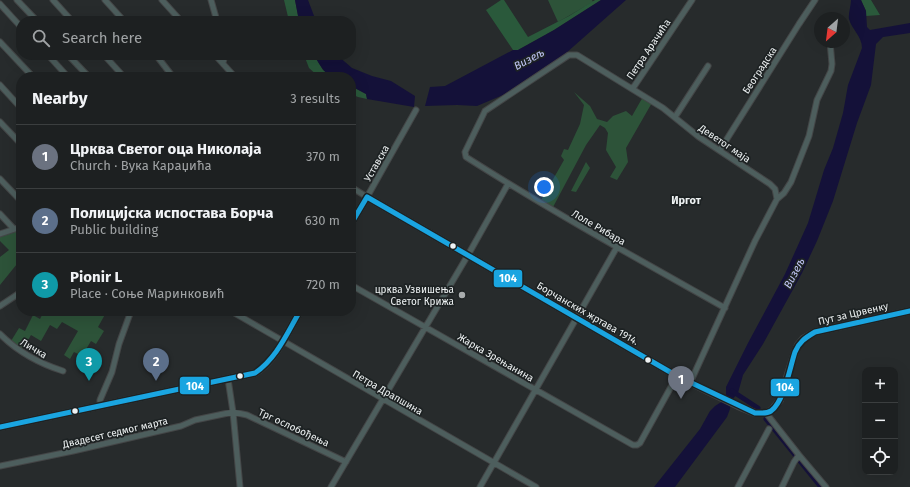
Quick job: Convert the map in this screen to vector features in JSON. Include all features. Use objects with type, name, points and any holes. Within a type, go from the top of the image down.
[{"type":"street","points":[[17,0],[32,16]]},
{"type":"street","points":[[53,0],[67,16]]},
{"type":"street","points":[[105,0],[119,16]]},
{"type":"street","points":[[162,0],[176,16]]},
{"type":"street","points":[[211,0],[216,16]]},
{"type":"street","name":"Петра Арачића","points":[[633,88],[692,0]]},
{"type":"street","name":"Београдска","points":[[720,150],[799,24],[816,0]]},
{"type":"street","points":[[0,4],[16,21]]},
{"type":"street","points":[[0,42],[16,59]]},
{"type":"street","points":[[690,383],[755,242],[777,199],[784,193],[791,182],[807,142],[817,100],[831,71],[831,48]]},
{"type":"street","name":"Деветог маја","points":[[466,157],[465,152],[485,111],[571,55],[581,57],[633,88],[675,117],[699,137],[773,186],[777,199]]},
{"type":"street","points":[[17,60],[28,72]]},
{"type":"street","points":[[53,60],[63,72]]},
{"type":"street","points":[[73,60],[84,72]]},
{"type":"street","points":[[109,60],[119,72]]},
{"type":"street","points":[[160,60],[168,72]]},
{"type":"street","points":[[220,60],[231,72]]},
{"type":"street","points":[[675,117],[708,66]]},
{"type":"street","points":[[0,85],[16,103]]},
{"type":"street","name":"Уставска","points":[[356,216],[416,110]]},
{"type":"street","points":[[0,122],[16,139]]},
{"type":"street","name":"Лоле Рибара","points":[[466,157],[508,184],[725,308]]},
{"type":"street","points":[[0,179],[16,196]]},
{"type":"street","points":[[331,487],[468,255],[508,184]]},
{"type":"street","name":"Борчанских жртава 1914.","points":[[356,190],[677,376],[720,398],[755,413],[766,412]]},
{"type":"street","points":[[0,214],[14,229],[0,234]]},
{"type":"street","points":[[480,487],[617,247]]},
{"type":"street","name":"Жарка Зрењанина","points":[[356,288],[633,445],[640,443],[677,376]]},
{"type":"street","points":[[0,306],[16,295]]},
{"type":"street","name":"Пут за Црвенку","points":[[766,412],[772,410],[780,400],[795,352],[803,339],[821,330],[910,311]]},
{"type":"street","points":[[100,405],[100,400],[112,372],[119,344],[129,316]]},
{"type":"street","name":"Петра Драпшина","points":[[240,316],[536,487]]},
{"type":"street","points":[[0,427],[251,374],[263,368],[270,361],[297,316]]},
{"type":"street","name":"Личка","points":[[0,334],[17,349],[31,358],[63,371]]},
{"type":"street","points":[[228,379],[233,412],[240,487]]},
{"type":"street","name":"Трг ослобођења","points":[[233,412],[254,418],[346,462]]},
{"type":"street","name":"Двадесет седмог марта","points":[[0,466],[181,426],[195,420],[233,412]]},
{"type":"street","points":[[766,412],[797,457],[826,487]]},
{"type":"street","points":[[738,487],[769,429]]},
{"type":"street","points":[[782,487],[797,457]]},
{"type":"green space","points":[[284,0],[295,0],[298,16],[288,16]]},
{"type":"green space","points":[[501,0],[504,0],[528,37],[569,16],[595,0],[601,0],[554,30],[518,50],[513,50],[486,10]]},
{"type":"green space","points":[[548,0],[592,0],[593,2],[558,22]]},
{"type":"green space","points":[[861,0],[871,0],[880,15],[866,16],[866,11]]},
{"type":"green space","points":[[306,60],[317,60],[326,72],[313,72],[309,68]]},
{"type":"green space","points":[[356,89],[366,94],[367,99],[356,96]]},
{"type":"green space","points":[[574,92],[590,106],[597,119],[607,122],[613,116],[626,111],[632,116],[644,95],[653,101],[626,148],[628,162],[617,180],[610,177],[616,167],[606,150],[608,133],[605,128],[600,125],[586,145],[552,209],[540,202],[564,160],[561,156],[564,149],[568,150],[580,124],[584,105]]},
{"type":"green space","points":[[586,162],[590,168],[576,192],[571,191]]},
{"type":"green space","points":[[16,231],[16,265],[0,285],[0,257],[9,250],[0,241],[0,236]]},
{"type":"green space","points":[[32,316],[40,319],[42,316],[104,316],[98,327],[104,331],[96,344],[91,341],[82,356],[74,352],[70,359],[64,355],[78,331],[62,322],[57,329],[50,325],[41,341],[31,335],[23,349],[11,341],[19,328],[25,331]]},
{"type":"water","points":[[295,0],[308,0],[314,16],[298,16]]},
{"type":"water","name":"Визељ","points":[[601,0],[626,0],[565,54],[503,95],[477,106],[425,106],[430,87],[445,86],[513,50],[518,50],[554,30]]},
{"type":"water","name":"Визељ","points":[[851,0],[861,0],[866,11],[867,27],[870,30],[910,23],[910,33],[883,37],[876,44],[871,85],[857,123],[833,201],[802,273],[763,344],[743,375],[738,393],[731,401],[727,417],[675,487],[654,487],[700,429],[710,411],[723,401],[726,396],[726,387],[785,274],[808,223],[824,170],[833,148],[843,113],[848,85],[862,48],[859,36],[850,21]]},
{"type":"water","points":[[317,60],[343,60],[352,68],[372,76],[391,81],[415,96],[414,107],[367,99],[366,94],[356,89],[356,72],[326,72]]},
{"type":"waterway","points":[[732,391],[758,408]]},
{"type":"waterway","points":[[766,419],[821,487]]},
{"type":"transit line","name":"104","points":[[367,197],[677,376],[755,413],[767,413],[776,406],[786,384],[795,352],[800,343],[808,336],[815,332],[910,311]]},
{"type":"transit line","name":"104","points":[[356,216],[367,197]]},
{"type":"transit line","name":"104","points":[[0,427],[255,373],[263,367],[275,353],[297,316]]},
{"type":"place","name":"црква Узвишења Светог Крижа","points":[[462,295]]},
{"type":"place","name":"Pionir L","points":[[89,381]]},
{"type":"place","name":"Полицијска испостава Борча","points":[[156,381]]},
{"type":"place","name":"Црква Светог оца Николаја","points":[[681,399]]},
{"type":"district","name":"Иргот","points":[[686,200]]}]
